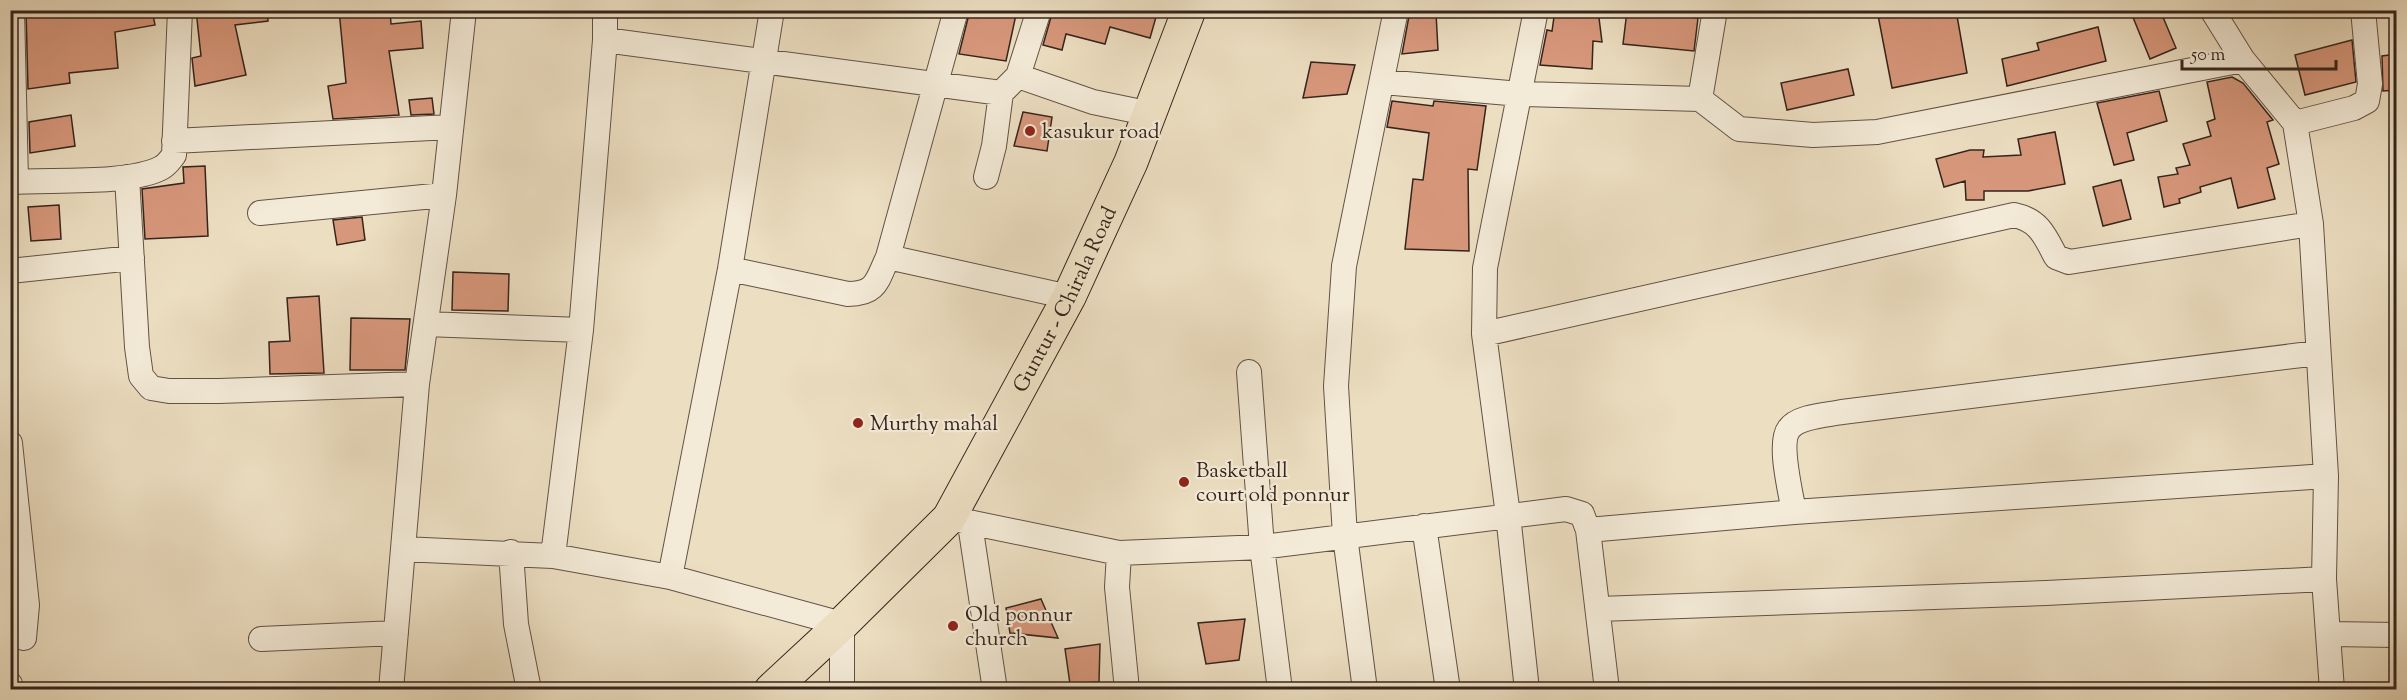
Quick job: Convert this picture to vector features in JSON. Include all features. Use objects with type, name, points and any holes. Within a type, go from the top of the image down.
[{"type":"main road","name":"Guntur - Chirala Road","points":[[771,690],[959,521],[1069,297],[1151,114],[1189,10]]},
{"type":"street","points":[[12,10],[13,182],[127,177],[159,169],[167,164],[174,154],[180,10]]},
{"type":"street","points":[[391,690],[417,384],[444,195],[464,10]]},
{"type":"street","points":[[553,556],[581,330],[605,40],[605,10]]},
{"type":"street","points":[[670,577],[730,269],[772,10]]},
{"type":"street","points":[[730,269],[848,294],[862,294],[875,287],[888,257],[956,10]]},
{"type":"street","points":[[986,177],[994,146],[1001,93],[1018,76],[1039,10]]},
{"type":"street","points":[[1365,690],[1345,536],[1336,386],[1344,266],[1396,10]]},
{"type":"street","points":[[1527,690],[1508,515],[1484,334],[1485,268],[1536,10]]},
{"type":"street","points":[[1700,99],[1715,10]]},
{"type":"street","points":[[2212,10],[2243,60],[2295,123],[2311,224],[2326,476],[2324,579],[2330,634],[2332,690]]},
{"type":"street","points":[[2295,123],[2354,108],[2367,101],[2370,84],[2363,10]]},
{"type":"street","points":[[605,40],[1001,93]]},
{"type":"street","points":[[1383,82],[1520,94],[1700,99],[1739,129],[1813,135],[1876,132],[2243,60]]},
{"type":"street","points":[[1018,76],[1093,102],[1151,114]]},
{"type":"street","points":[[174,141],[451,127]]},
{"type":"street","points":[[127,177],[137,347],[141,376],[151,388],[169,391],[219,391],[417,384]]},
{"type":"street","points":[[260,213],[444,195]]},
{"type":"street","points":[[1484,334],[2014,215],[2028,217],[2039,225],[2056,257],[2069,262],[2311,224]]},
{"type":"street","points":[[888,257],[1069,297]]},
{"type":"street","points":[[10,271],[132,258]]},
{"type":"street","points":[[426,324],[581,330]]},
{"type":"street","points":[[1794,512],[1784,441],[1789,428],[1804,420],[1842,412],[2318,353]]},
{"type":"street","points":[[1249,372],[1262,547],[1280,690]]},
{"type":"street","points":[[10,443],[19,606],[24,639]]},
{"type":"street","points":[[1588,530],[1794,512],[2326,476]]},
{"type":"street","points":[[995,690],[959,521],[1119,553],[1262,547],[1508,515],[1576,511],[1582,514],[1588,530],[1607,690]]},
{"type":"street","points":[[1424,526],[1448,690]]},
{"type":"street","points":[[403,549],[511,552],[553,556],[670,577],[842,624],[842,690]]},
{"type":"street","points":[[511,552],[516,624],[529,690]]},
{"type":"street","points":[[1119,553],[1117,587],[1127,690]]},
{"type":"street","points":[[1599,609],[2046,593],[2324,579]]},
{"type":"street","points":[[261,639],[396,633]]},
{"type":"street","points":[[2330,634],[2397,635]]},
{"type":"street","points":[[10,684],[11,690]]},
{"type":"building","points":[[26,10],[152,10],[155,25],[115,32],[118,68],[69,73],[70,83],[28,89]]},
{"type":"building","points":[[196,10],[267,10],[268,21],[235,25],[246,75],[195,86],[192,58],[201,56]]},
{"type":"building","points":[[339,10],[390,10],[391,24],[421,21],[423,48],[389,51],[399,115],[333,119],[328,86],[346,83]]},
{"type":"building","points":[[970,10],[1017,10],[1006,61],[959,54]]},
{"type":"building","points":[[1053,10],[1158,10],[1150,38],[1110,27],[1105,44],[1066,34],[1062,50],[1043,45]]},
{"type":"building","points":[[1555,10],[1598,10],[1602,42],[1593,41],[1592,69],[1540,65],[1547,30],[1552,31]]},
{"type":"building","points":[[1877,10],[1956,10],[1967,73],[1892,88]]},
{"type":"building","points":[[2130,10],[2160,10],[2176,48],[2150,59]]},
{"type":"building","points":[[1627,11],[1698,18],[1694,51],[1623,44]]},
{"type":"building","points":[[1436,13],[1438,50],[1402,54],[1409,16]]},
{"type":"building","points":[[2098,27],[2106,61],[2007,86],[2002,59],[2039,50],[2037,43]]},
{"type":"building","points":[[2352,40],[2356,82],[2305,95],[2295,55]]},
{"type":"building","points":[[2397,54],[2397,90],[2383,91],[2382,56]]},
{"type":"building","points":[[1311,62],[1355,65],[1347,94],[1303,98]]},
{"type":"building","points":[[1848,69],[1854,95],[1787,110],[1781,83]]},
{"type":"building","points":[[2232,77],[2243,83],[2273,120],[2267,122],[2279,164],[2267,168],[2275,199],[2238,208],[2231,178],[2200,187],[2201,192],[2179,199],[2180,203],[2164,207],[2158,177],[2178,174],[2176,168],[2190,165],[2183,144],[2211,136],[2207,122],[2215,119],[2207,82]]},
{"type":"building","points":[[2159,91],[2167,121],[2127,133],[2134,160],[2114,165],[2097,103]]},
{"type":"building","points":[[432,98],[434,114],[411,115],[409,100]]},
{"type":"building","points":[[1392,101],[1433,106],[1434,101],[1486,106],[1477,170],[1468,169],[1469,251],[1405,249],[1413,179],[1423,180],[1429,133],[1387,127]]},
{"type":"building","name":"kasukur road","points":[[1023,112],[1052,117],[1047,151],[1014,146]]},
{"type":"building","points":[[71,115],[75,146],[30,153],[29,122]]},
{"type":"building","points":[[2055,132],[2065,184],[2028,191],[1984,191],[1984,200],[1966,200],[1965,181],[1944,187],[1936,159],[1970,150],[1984,150],[1983,157],[2021,155],[2018,139]]},
{"type":"building","points":[[205,166],[208,236],[145,239],[142,189],[184,183],[183,167]]},
{"type":"building","points":[[2121,180],[2131,219],[2103,226],[2093,187]]},
{"type":"building","points":[[59,205],[61,239],[31,241],[28,207]]},
{"type":"building","points":[[362,217],[365,240],[337,245],[333,220]]},
{"type":"building","points":[[453,272],[509,274],[508,311],[452,310]]},
{"type":"building","points":[[319,296],[324,373],[270,374],[269,342],[290,341],[287,298]]},
{"type":"building","points":[[351,318],[410,319],[405,370],[350,370]]},
{"type":"building","points":[[1041,599],[1058,638],[1010,633],[1006,608]]},
{"type":"building","points":[[1245,619],[1239,660],[1206,664],[1198,623]]},
{"type":"building","points":[[1100,644],[1099,682],[1070,684],[1065,649]]},
{"type":"place","name":"kasukur road","points":[[1030,131]]},
{"type":"place","name":"Murthy mahal","points":[[858,423]]},
{"type":"place","name":"Basketball court old ponnur","points":[[1184,482]]},
{"type":"place","name":"Old ponnur church","points":[[953,626]]}]
